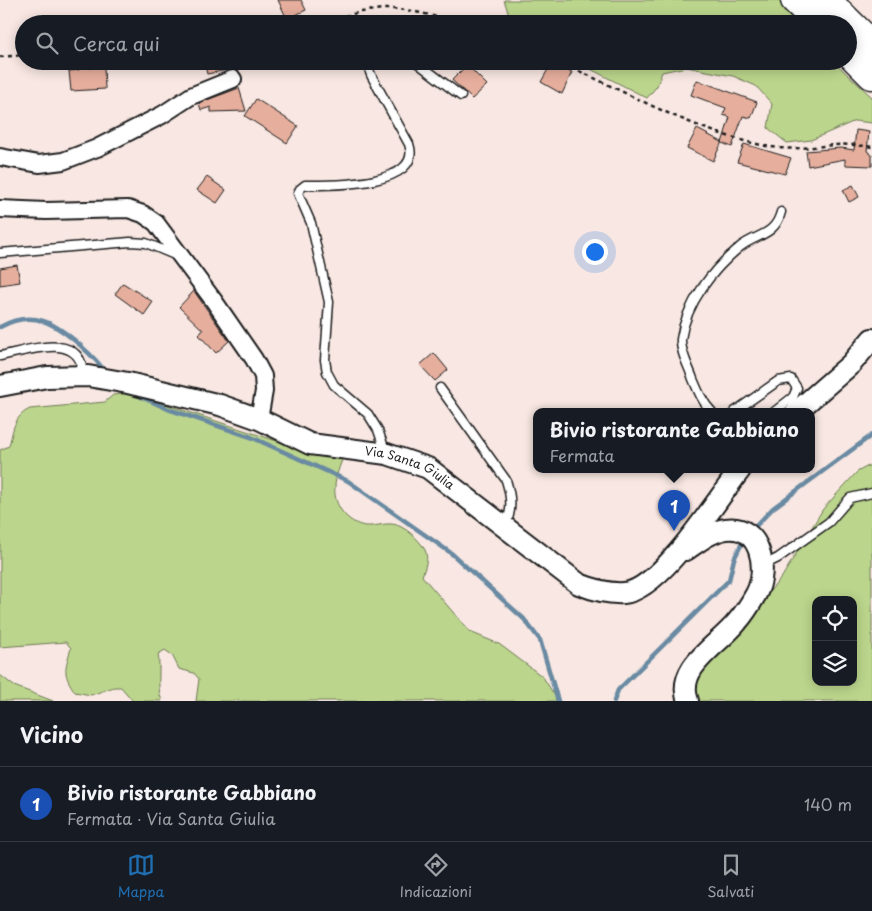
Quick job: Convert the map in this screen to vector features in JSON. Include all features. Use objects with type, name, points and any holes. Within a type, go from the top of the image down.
[{"type":"highway","points":[[795,0],[823,12]]},
{"type":"highway","points":[[857,36],[872,46]]},
{"type":"highway","points":[[857,60],[872,75]]},
{"type":"street","points":[[0,157],[39,164],[63,161],[97,148],[162,115],[191,96],[233,79]]},
{"type":"street","points":[[0,209],[46,211],[128,209],[143,214],[156,223],[219,308],[254,359],[263,376],[264,390],[259,419]]},
{"type":"street","points":[[801,408],[852,364],[872,339]]},
{"type":"street","name":"Via Santa Giulia","points":[[0,386],[47,377],[83,376],[128,383],[220,405],[259,419],[310,444],[387,454],[428,468],[579,584],[605,592],[625,593],[648,584],[675,556],[738,473]]},
{"type":"street","points":[[675,556],[716,531],[728,528],[744,532],[754,541],[762,554],[762,566],[757,593],[737,623],[695,664],[687,677],[684,691],[688,701]]},
{"type":"lane","points":[[369,70],[410,144],[411,156],[405,166],[396,174],[343,185],[305,185],[298,193],[311,223],[329,302],[325,360],[326,372],[334,385],[368,414],[382,439],[387,454]]},
{"type":"lane","points":[[427,70],[460,96]]},
{"type":"lane","points":[[709,408],[698,390],[683,354],[681,340],[686,322],[698,294],[714,272],[741,246],[779,223],[781,212]]},
{"type":"lane","points":[[0,253],[130,242],[146,243],[182,258]]},
{"type":"lane","points":[[0,356],[58,346],[76,353],[82,364],[83,376]]},
{"type":"lane","points":[[740,408],[778,381],[791,379],[797,388],[795,394],[779,408]]},
{"type":"lane","points":[[440,388],[506,480],[511,497],[511,508],[505,526]]},
{"type":"lane","points":[[762,566],[778,558],[829,522],[850,498],[872,493]]},
{"type":"path","points":[[351,15],[387,9],[429,15]]},
{"type":"path","points":[[0,57],[15,55]]},
{"type":"path","points":[[576,70],[683,121],[724,135],[766,146],[794,150],[836,144],[872,147]]},
{"type":"green space","points":[[504,0],[802,0],[801,15],[509,15]]},
{"type":"green space","points":[[593,70],[672,70],[662,72],[657,86],[647,98]]},
{"type":"green space","points":[[702,70],[843,70],[872,97],[872,123],[855,121],[811,140],[787,143],[768,128],[772,104],[756,86],[733,76]]},
{"type":"green space","points":[[131,393],[289,445],[343,457],[335,487],[336,500],[342,512],[358,524],[368,526],[392,524],[402,527],[411,534],[423,546],[427,556],[422,576],[470,632],[499,644],[543,677],[558,701],[196,701],[199,679],[194,673],[179,669],[172,655],[165,650],[158,654],[159,690],[162,701],[133,701],[121,687],[114,687],[91,695],[75,692],[66,675],[66,666],[71,648],[66,642],[0,647],[0,450],[9,446],[17,420],[30,409],[105,402],[113,395]]},
{"type":"green space","points":[[872,464],[872,701],[698,701],[695,687],[698,675],[782,577],[823,509],[857,472]]},
{"type":"green space","points":[[0,675],[14,686],[53,701],[0,701]]},
{"type":"building","points":[[278,0],[301,0],[306,10],[295,15],[285,15]]},
{"type":"building","points":[[104,70],[105,89],[71,91],[69,71]]},
{"type":"building","points":[[206,70],[228,70],[207,74]]},
{"type":"building","points":[[462,70],[472,70],[487,85],[472,99],[452,80]]},
{"type":"building","points":[[548,70],[567,70],[572,72],[562,94],[541,82]]},
{"type":"building","points":[[697,80],[757,102],[751,118],[743,116],[732,147],[722,143],[730,117],[723,115],[726,108],[691,95]]},
{"type":"building","points":[[239,88],[246,111],[211,112],[211,107],[201,110],[199,103]]},
{"type":"building","points":[[256,99],[298,126],[287,143],[245,116]]},
{"type":"building","points":[[697,129],[722,142],[713,161],[687,148]]},
{"type":"building","points":[[856,130],[869,132],[867,151],[872,155],[872,166],[845,165],[845,159],[808,166],[806,151],[841,148],[854,150]]},
{"type":"building","points":[[744,144],[791,158],[785,174],[737,162]]},
{"type":"building","points":[[207,177],[226,190],[217,203],[197,190]]},
{"type":"building","points":[[853,185],[859,197],[849,202],[843,190]]},
{"type":"building","points":[[17,265],[20,282],[0,285],[0,268]]},
{"type":"building","points":[[123,283],[153,302],[144,315],[115,294]]},
{"type":"building","points":[[194,291],[229,341],[216,353],[199,335],[203,330],[179,307]]},
{"type":"building","points":[[434,353],[448,370],[435,381],[420,365]]},
{"type":"waterway","points":[[0,327],[23,319],[43,321],[62,330],[80,345],[106,373]]},
{"type":"waterway","points":[[135,394],[168,409],[251,437],[348,481],[451,553],[524,619],[540,640],[558,701]]},
{"type":"waterway","points":[[752,530],[773,508],[872,435]]},
{"type":"waterway","points":[[614,701],[618,690],[729,580],[734,559],[745,537]]},
{"type":"place","name":"Bivio ristorante Gabbiano","points":[[674,531]]}]
